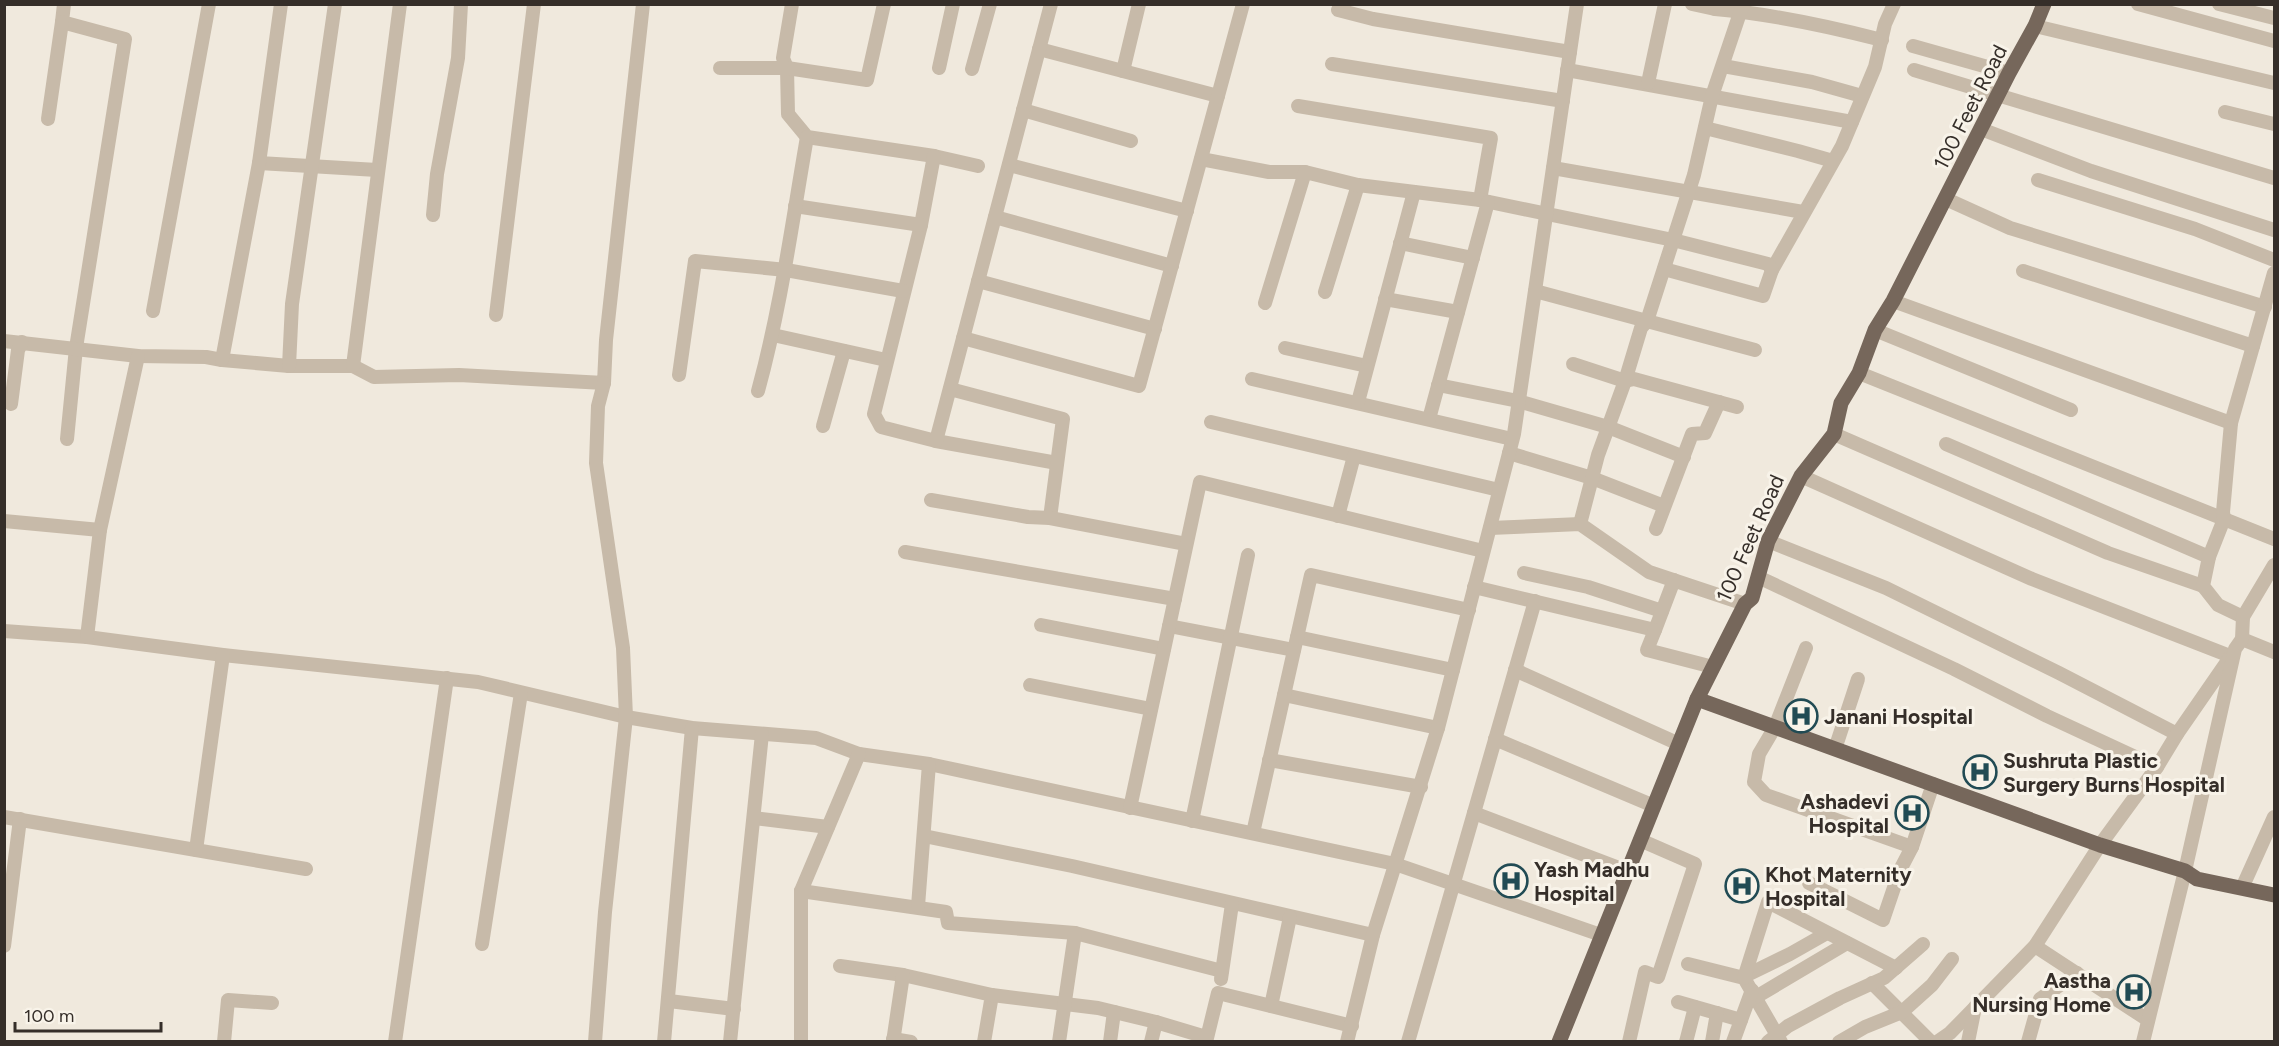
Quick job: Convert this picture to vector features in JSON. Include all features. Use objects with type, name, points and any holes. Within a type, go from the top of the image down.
[{"type":"main road","name":"100 Feet Road","points":[[1559,1041],[1697,699],[1745,604],[1752,598],[1768,541],[1801,476],[1834,434],[1841,403],[1859,373],[1875,330],[1893,301],[1946,199],[2035,26],[2044,4]]},
{"type":"main road","points":[[1697,699],[2100,845],[2185,871],[2197,879],[2274,895]]},
{"type":"street","points":[[48,118],[64,4]]},
{"type":"street","points":[[153,311],[209,4]]},
{"type":"street","points":[[222,360],[259,163],[281,4]]},
{"type":"street","points":[[289,366],[292,303],[334,4]]},
{"type":"street","points":[[353,366],[400,4]]},
{"type":"street","points":[[433,215],[437,174],[458,58],[461,4]]},
{"type":"street","points":[[496,315],[534,4]]},
{"type":"street","points":[[595,1041],[605,912],[626,717],[623,648],[596,463],[598,406],[604,382],[606,340],[644,4]]},
{"type":"street","points":[[792,4],[783,58],[787,68],[788,114],[807,138],[934,156],[978,166]]},
{"type":"street","points":[[720,68],[787,68],[867,80],[884,4]]},
{"type":"street","points":[[939,68],[953,4]]},
{"type":"street","points":[[972,69],[990,4]]},
{"type":"street","points":[[936,441],[1051,4]]},
{"type":"street","points":[[1123,71],[1139,4]]},
{"type":"street","points":[[963,338],[1139,386],[1243,4]]},
{"type":"street","points":[[1370,4],[1372,19]]},
{"type":"street","points":[[1347,1041],[1373,935],[1438,728],[1511,446],[1577,4]]},
{"type":"street","points":[[1648,83],[1665,4]]},
{"type":"street","points":[[1692,4],[1743,8],[1882,40]]},
{"type":"street","points":[[1664,269],[1764,296],[1772,270],[1833,161],[1852,122],[1875,67],[1885,24],[1894,4]]},
{"type":"street","points":[[2138,4],[2274,41]]},
{"type":"street","points":[[2219,4],[2274,18]]},
{"type":"street","points":[[1580,524],[1608,427],[1641,328],[1647,321],[1689,191],[1712,96],[1743,8]]},
{"type":"street","points":[[1338,10],[1372,19],[1570,52]]},
{"type":"street","points":[[63,22],[125,39],[76,348],[66,440]]},
{"type":"street","points":[[2035,26],[2274,83]]},
{"type":"street","points":[[1913,46],[2009,73]]},
{"type":"street","points":[[1039,49],[1218,96]]},
{"type":"street","points":[[1332,64],[1563,101]]},
{"type":"street","points":[[1723,66],[1812,82],[1862,96]]},
{"type":"street","points":[[1567,70],[1852,122]]},
{"type":"street","points":[[1914,70],[2274,178]]},
{"type":"street","points":[[1298,106],[1491,138],[1484,201],[1473,258],[1429,419]]},
{"type":"street","points":[[1023,110],[1131,141]]},
{"type":"street","points":[[2225,112],[2274,124]]},
{"type":"street","points":[[1705,128],[1798,150],[1833,161]]},
{"type":"street","points":[[1981,129],[2091,171],[2274,230]]},
{"type":"street","points":[[758,391],[773,335],[786,270],[807,138]]},
{"type":"street","points":[[934,156],[921,225],[874,414],[881,427],[936,441],[1057,463]]},
{"type":"street","points":[[1201,159],[1269,172],[1305,172],[1358,185],[1484,201],[1673,240],[1768,264],[1772,270]]},
{"type":"street","points":[[259,163],[377,170]]},
{"type":"street","points":[[1009,165],[1187,211]]},
{"type":"street","points":[[1553,168],[1803,212]]},
{"type":"street","points":[[1265,303],[1305,172]]},
{"type":"street","points":[[2038,180],[2195,229],[2274,260]]},
{"type":"street","points":[[1324,292],[1358,185]]},
{"type":"street","points":[[1358,402],[1414,192]]},
{"type":"street","points":[[1946,199],[2010,228],[2269,302]]},
{"type":"street","points":[[795,206],[921,225]]},
{"type":"street","points":[[995,217],[1172,266]]},
{"type":"street","points":[[1400,243],[1473,258]]},
{"type":"street","points":[[679,375],[695,261],[786,270],[903,291]]},
{"type":"street","points":[[2023,271],[2253,345]]},
{"type":"street","points":[[2203,585],[2210,557],[2224,519],[2230,423],[2253,345],[2269,302],[2274,273]]},
{"type":"street","points":[[978,281],[1155,329]]},
{"type":"street","points":[[1535,291],[1755,350]]},
{"type":"street","points":[[1385,299],[1458,312]]},
{"type":"street","points":[[1893,301],[2230,423]]},
{"type":"street","points":[[1875,330],[2071,410]]},
{"type":"street","points":[[773,335],[886,360]]},
{"type":"street","points":[[4,341],[138,356],[206,357],[289,366],[353,366],[374,377],[459,375],[604,382]]},
{"type":"street","points":[[11,404],[18,350],[22,342]]},
{"type":"street","points":[[1285,348],[1367,366]]},
{"type":"street","points":[[823,426],[844,351]]},
{"type":"street","points":[[87,637],[100,530],[138,356]]},
{"type":"street","points":[[1573,364],[1625,381],[1634,379],[1737,407]]},
{"type":"street","points":[[1859,373],[2274,539]]},
{"type":"street","points":[[1252,379],[1429,419],[1511,446],[1665,506]]},
{"type":"street","points":[[1438,385],[1518,401],[1608,427],[1684,457]]},
{"type":"street","points":[[950,389],[1063,418],[1050,518]]},
{"type":"street","points":[[1656,529],[1692,434],[1705,433],[1719,402]]},
{"type":"street","points":[[1211,422],[1499,490]]},
{"type":"street","points":[[1834,434],[2108,553],[2203,585],[2218,605],[2243,617]]},
{"type":"street","points":[[1946,444],[2210,557]]},
{"type":"street","points":[[1338,516],[1354,456]]},
{"type":"street","points":[[1801,476],[2032,579],[2236,648],[2274,652]]},
{"type":"street","points":[[1130,808],[1200,482],[1484,551]]},
{"type":"street","points":[[931,500],[1029,517],[1050,518],[1186,544]]},
{"type":"street","points":[[4,521],[100,530]]},
{"type":"street","points":[[1490,528],[1580,524],[1649,572],[1745,604]]},
{"type":"street","points":[[1768,541],[1886,588],[2060,673],[2177,734]]},
{"type":"street","points":[[905,552],[1175,599]]},
{"type":"street","points":[[1192,821],[1248,555]]},
{"type":"street","points":[[2143,1041],[2185,871],[2243,617],[2274,565]]},
{"type":"street","points":[[1524,573],[1588,587],[1662,610]]},
{"type":"street","points":[[1253,833],[1311,575],[1468,610]]},
{"type":"street","points":[[1758,577],[2157,767]]},
{"type":"street","points":[[1674,580],[1647,650],[1713,667]]},
{"type":"street","points":[[1474,587],[1655,630]]},
{"type":"street","points":[[1408,1041],[1535,601]]},
{"type":"street","points":[[1041,625],[1164,649]]},
{"type":"street","points":[[1169,626],[1230,638],[1295,644],[1453,670]]},
{"type":"street","points":[[4,631],[87,637],[223,655],[478,682],[626,717],[692,728],[816,738],[859,754],[929,764],[1395,864],[1601,935]]},
{"type":"street","points":[[1806,648],[1775,727],[1759,754],[1754,782],[1766,795],[1912,847]]},
{"type":"street","points":[[1937,1041],[1950,1033],[2035,946],[2100,845],[2157,767],[2236,648]]},
{"type":"street","points":[[196,850],[223,655]]},
{"type":"street","points":[[1515,670],[1679,744]]},
{"type":"street","points":[[395,1041],[447,678]]},
{"type":"street","points":[[1835,749],[1858,679]]},
{"type":"street","points":[[1030,685],[1151,709]]},
{"type":"street","points":[[482,944],[521,693]]},
{"type":"street","points":[[1284,695],[1438,728]]},
{"type":"street","points":[[664,1041],[692,728]]},
{"type":"street","points":[[730,1041],[762,734]]},
{"type":"street","points":[[1495,739],[1654,806]]},
{"type":"street","points":[[801,1041],[801,891],[859,754]]},
{"type":"street","points":[[1269,760],[1421,787]]},
{"type":"street","points":[[918,906],[929,764]]},
{"type":"street","points":[[1809,883],[1883,920],[1900,870],[1912,847],[1933,784]]},
{"type":"street","points":[[1474,813],[1627,872]]},
{"type":"street","points":[[4,817],[306,869]]},
{"type":"street","points":[[2242,888],[2274,817]]},
{"type":"street","points":[[754,818],[828,827]]},
{"type":"street","points":[[4,946],[20,819]]},
{"type":"street","points":[[924,836],[1072,866],[1373,935]]},
{"type":"street","points":[[1629,1041],[1645,972],[1658,977],[1695,864],[1640,840]]},
{"type":"street","points":[[801,891],[918,906],[946,912],[948,923],[1075,933],[1222,971]]},
{"type":"street","points":[[1733,1041],[1741,1020],[1768,902],[1896,968]]},
{"type":"street","points":[[840,966],[903,975],[992,995],[1066,1003],[1114,1012],[1156,1022],[1206,1039],[1218,993],[1232,904]]},
{"type":"street","points":[[1271,1006],[1290,917]]},
{"type":"street","points":[[1059,1041],[1075,933]]},
{"type":"street","points":[[1749,985],[1790,954],[1827,933]]},
{"type":"street","points":[[1688,964],[1749,985],[1846,943]]},
{"type":"street","points":[[1749,985],[1776,1039],[1788,1026],[1884,978],[1923,944]]},
{"type":"street","points":[[2035,946],[2148,1020]]},
{"type":"street","points":[[1839,1041],[1865,1027],[1902,1012],[1932,985],[1952,959]]},
{"type":"street","points":[[2028,1041],[2040,999],[2077,974]]},
{"type":"street","points":[[903,975],[893,1040],[910,1041]]},
{"type":"street","points":[[1872,984],[1931,1041]]},
{"type":"street","points":[[1218,993],[1352,1026]]},
{"type":"street","points":[[984,1041],[992,995]]},
{"type":"street","points":[[224,1041],[228,1000],[272,1003]]},
{"type":"street","points":[[669,1001],[734,1009]]},
{"type":"street","points":[[1678,1002],[1741,1020]]},
{"type":"street","points":[[1686,1041],[1695,1007]]},
{"type":"street","points":[[1968,1041],[1976,1007]]},
{"type":"street","points":[[1110,1041],[1114,1012]]},
{"type":"street","points":[[1712,1041],[1717,1013]]},
{"type":"street","points":[[1151,1041],[1156,1022]]},
{"type":"place","name":"Janani Hospital","points":[[1801,716]]},
{"type":"place","name":"Sushruta Plastic Surgery Burns Hospital","points":[[1980,772]]},
{"type":"place","name":"Ashadevi Hospital","points":[[1912,813]]},
{"type":"place","name":"Yash Madhu Hospital","points":[[1511,881]]},
{"type":"place","name":"Khot Maternity Hospital","points":[[1742,886]]},
{"type":"place","name":"Aastha Nursing Home","points":[[2134,992]]}]
